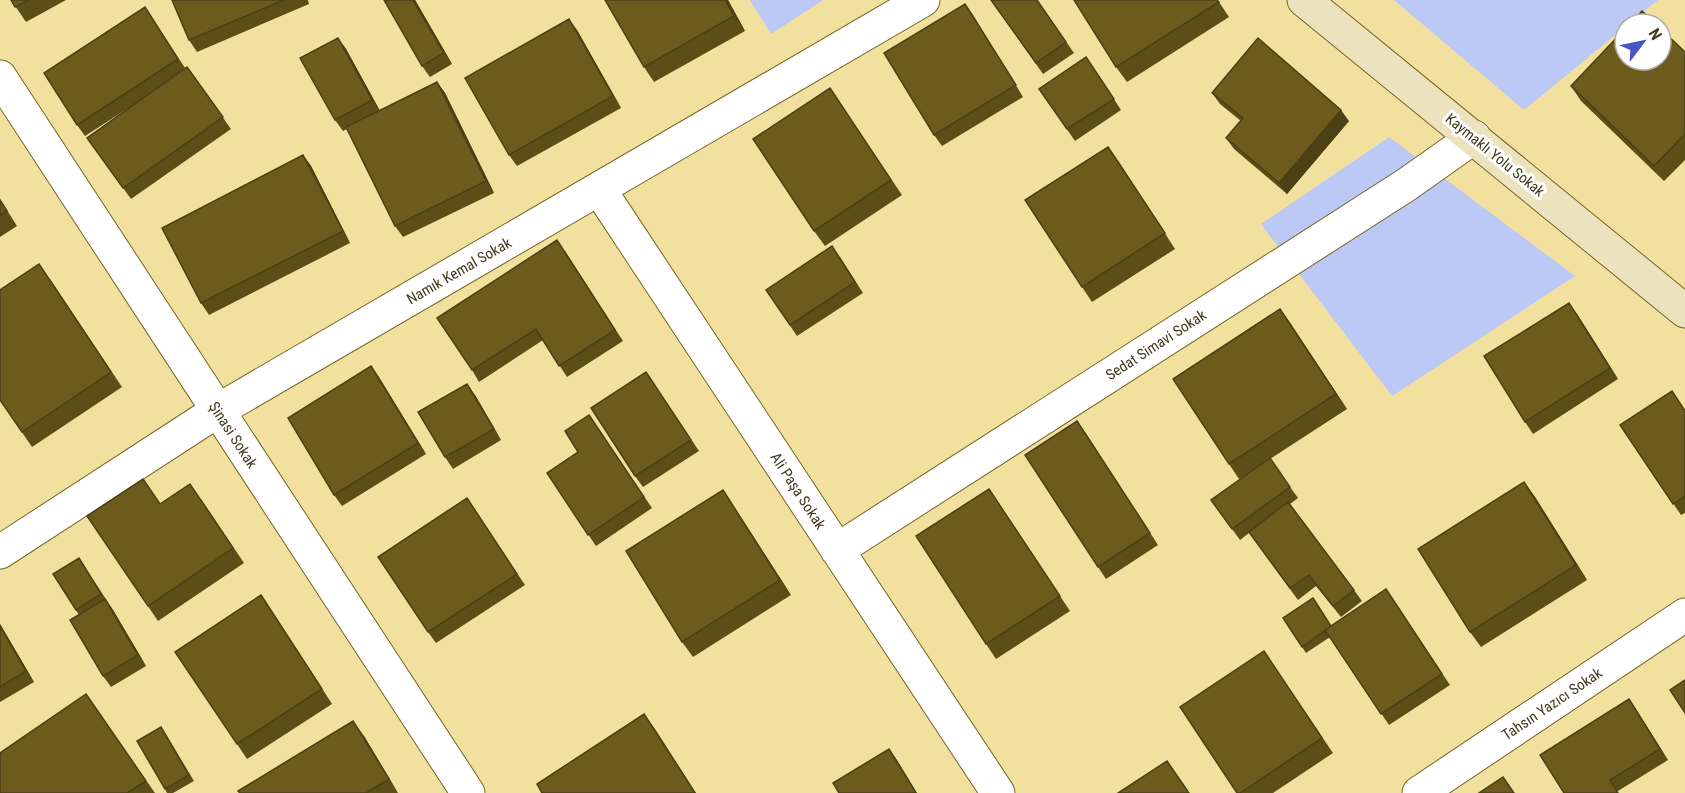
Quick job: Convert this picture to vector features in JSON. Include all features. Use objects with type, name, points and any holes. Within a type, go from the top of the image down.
[{"type":"street","name":"Namık Kemal Sokak","points":[[0,552],[217,411],[923,0]]},
{"type":"street","name":"Kaymaklı Yolu Sokak","points":[[1304,0],[1685,311]]},
{"type":"street","name":"Şinasi Sokak","points":[[0,77],[468,793]]},
{"type":"street","name":"Sedat Simavi Sokak","points":[[837,550],[1406,185],[1474,137]]},
{"type":"street","name":"Ali Paşa Sokak","points":[[599,189],[998,793]]},
{"type":"street","name":"Tahsın Yazıcı Sokak","points":[[1419,793],[1685,615]]},
{"type":"shaded area","points":[[750,0],[823,0],[771,34]]},
{"type":"shaded area","points":[[1394,0],[1658,0],[1643,12],[1613,12],[1613,37],[1524,110]]},
{"type":"shaded area","points":[[1389,137],[1575,276],[1392,396],[1261,224]]},
{"type":"building","points":[[11,0],[29,0],[15,7]]},
{"type":"building","points":[[172,0],[284,0],[189,40]]},
{"type":"building","points":[[384,0],[413,0],[444,53],[422,66]]},
{"type":"building","points":[[605,0],[725,0],[734,16],[644,67]]},
{"type":"building","points":[[991,0],[1037,0],[1066,42],[1036,63]]},
{"type":"building","points":[[1074,0],[1217,0],[1219,2],[1116,67]]},
{"type":"building","points":[[965,4],[1016,85],[934,135],[884,53]]},
{"type":"building","points":[[145,7],[178,59],[77,125],[44,73]]},
{"type":"building","points":[[569,19],[613,96],[509,155],[465,78]]},
{"type":"building","points":[[338,38],[372,100],[335,120],[300,58]]},
{"type":"building","points":[[1258,38],[1341,110],[1279,183],[1226,138],[1243,118],[1212,93]]},
{"type":"building","points":[[1673,40],[1685,52],[1685,134],[1654,166],[1571,86],[1613,42],[1613,72],[1673,72]]},
{"type":"building","points":[[1086,57],[1114,99],[1067,129],[1039,89]]},
{"type":"building","points":[[187,67],[223,117],[123,188],[87,138]]},
{"type":"building","points":[[437,82],[486,181],[395,226],[346,127]]},
{"type":"building","points":[[830,88],[891,180],[814,231],[753,139]]},
{"type":"building","points":[[1108,147],[1165,233],[1082,287],[1025,200]]},
{"type":"building","points":[[303,155],[343,231],[201,303],[162,228]]},
{"type":"building","points":[[0,200],[7,211],[0,215]]},
{"type":"building","points":[[557,240],[615,330],[559,366],[536,329],[472,370],[437,318]]},
{"type":"building","points":[[832,246],[855,282],[790,325],[766,290]]},
{"type":"building","points":[[39,264],[111,372],[22,432],[0,400],[0,290]]},
{"type":"building","points":[[1569,303],[1610,368],[1525,422],[1484,356]]},
{"type":"building","points":[[1280,309],[1336,394],[1229,464],[1173,379]]},
{"type":"building","points":[[371,366],[418,443],[334,495],[288,418]]},
{"type":"building","points":[[646,372],[691,440],[635,476],[591,408]]},
{"type":"building","points":[[467,384],[494,429],[445,457],[418,412]]},
{"type":"building","points":[[1672,391],[1685,411],[1685,496],[1673,504],[1620,425]]},
{"type":"building","points":[[589,415],[644,497],[588,535],[547,473],[578,452],[565,431]]},
{"type":"building","points":[[1077,421],[1150,533],[1098,567],[1025,455]]},
{"type":"building","points":[[1270,458],[1290,487],[1232,529],[1211,500]]},
{"type":"building","points":[[143,479],[160,504],[190,484],[233,548],[148,606],[87,516]]},
{"type":"building","points":[[1524,482],[1576,565],[1470,632],[1418,549]]},
{"type":"building","points":[[989,489],[1060,596],[986,644],[916,536]]},
{"type":"building","points":[[723,490],[780,580],[682,642],[626,551]]},
{"type":"building","points":[[467,498],[517,574],[428,632],[378,557]]},
{"type":"building","points":[[1288,502],[1354,590],[1333,606],[1309,575],[1290,588],[1249,532]]},
{"type":"building","points":[[79,558],[101,594],[76,610],[53,574]]},
{"type":"building","points":[[1386,589],[1442,674],[1381,714],[1325,630]]},
{"type":"building","points":[[261,595],[322,689],[237,744],[175,652]]},
{"type":"building","points":[[1313,598],[1331,626],[1302,647],[1283,618]]},
{"type":"building","points":[[105,599],[138,655],[103,676],[70,620]]},
{"type":"building","points":[[0,626],[26,671],[0,687]]},
{"type":"building","points":[[1264,651],[1322,738],[1237,793],[1180,707]]},
{"type":"building","points":[[1685,680],[1685,713],[1670,690]]},
{"type":"building","points":[[86,694],[146,781],[127,793],[0,793],[0,753]]},
{"type":"building","points":[[1629,699],[1660,749],[1610,780],[1618,793],[1564,793],[1540,755]]},
{"type":"building","points":[[644,714],[695,793],[542,793],[537,784]]},
{"type":"building","points":[[353,721],[389,779],[366,793],[240,793],[238,791]]},
{"type":"building","points":[[161,727],[189,775],[165,789],[137,741]]},
{"type":"building","points":[[889,749],[916,793],[839,793],[833,783]]},
{"type":"building","points":[[1167,761],[1189,793],[1118,793]]},
{"type":"building","points":[[1503,777],[1514,793],[1479,793]]}]
